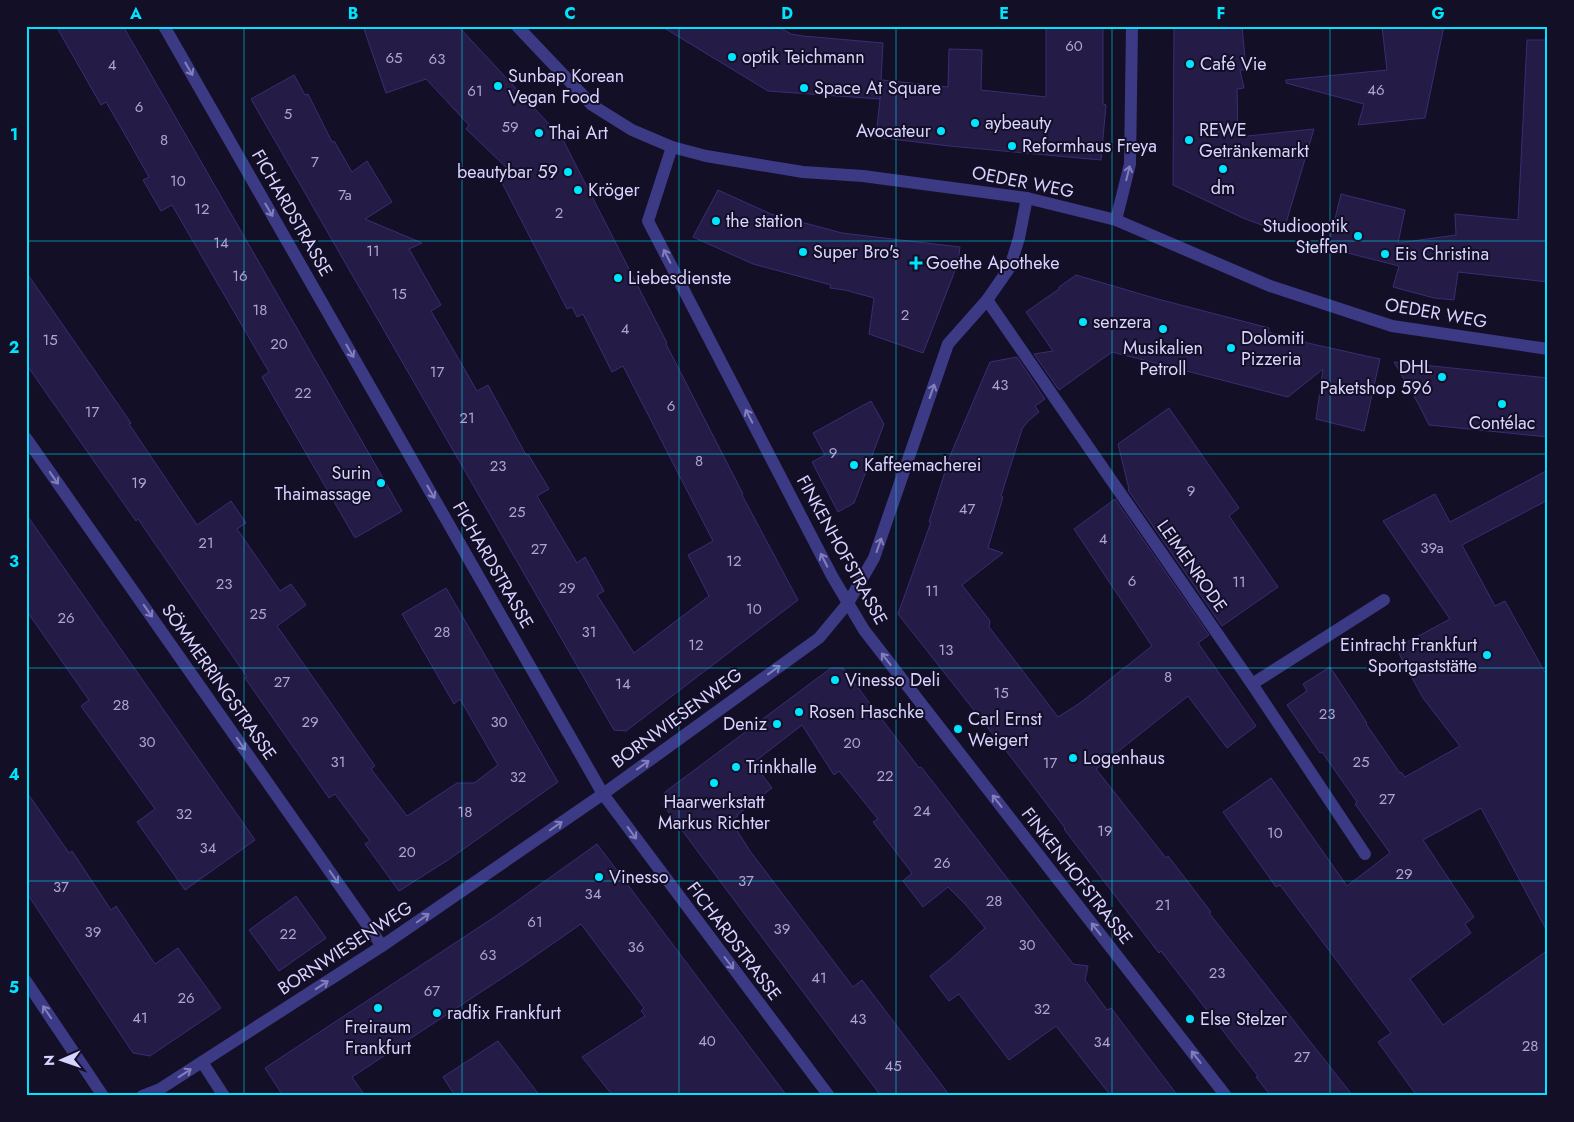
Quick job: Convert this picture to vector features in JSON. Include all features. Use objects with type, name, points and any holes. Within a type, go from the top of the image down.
[{"type":"street","name":"FICHARDSTRASSE","points":[[164,26],[603,794],[829,1096]]},
{"type":"street","name":"OEDER WEG","points":[[517,26],[592,105],[632,130],[672,147],[706,156],[803,172],[863,176],[1027,198],[1116,220],[1270,286],[1392,326],[1548,349]]},
{"type":"street","points":[[1116,220],[1130,164],[1132,26]]},
{"type":"street","name":"FINKENHOFSTRASSE","points":[[672,147],[648,221],[848,603],[864,630],[1226,1096]]},
{"type":"street","name":"BORNWIESENWEG","points":[[142,1096],[160,1090],[382,946],[603,794],[819,638],[848,603],[874,558],[948,344],[987,300],[1010,267],[1019,238],[1027,198]]},
{"type":"street","name":"LEIMENRODE","points":[[987,300],[1252,684],[1365,854]]},
{"type":"street","name":"SÖMMERRINGSTRASSE","points":[[26,438],[382,946]]},
{"type":"street","points":[[1252,684],[1384,600]]},
{"type":"street","points":[[26,981],[103,1096]]},
{"type":"street","points":[[202,1062],[224,1096]]},
{"type":"building","points":[[56,26],[123,26],[402,511],[355,538],[262,377],[269,372],[172,205],[161,211],[143,180],[149,177],[123,131],[106,102],[101,105]]},
{"type":"building","points":[[363,26],[458,26],[562,138],[742,495],[798,600],[626,731],[614,730],[251,99],[294,75],[305,95],[308,94],[332,142],[334,141],[352,172],[367,161],[392,202],[365,219],[422,243],[409,249],[441,305],[431,311],[477,391],[488,385],[526,455],[528,454],[549,489],[537,496],[577,563],[585,557],[604,591],[597,595],[634,653],[709,596],[688,555],[713,541],[623,366],[612,372],[583,314],[577,317],[572,307],[567,309],[498,175],[508,169],[466,129],[469,125],[426,79],[386,93]]},
{"type":"building","points":[[661,26],[777,26],[791,34],[803,36],[883,43],[880,99],[768,91]]},
{"type":"building","points":[[1046,26],[1103,26],[1103,104],[1106,105],[1101,160],[949,146],[876,137],[882,80],[948,87],[949,49],[982,50],[981,90],[1046,97]]},
{"type":"building","points":[[1174,26],[1242,26],[1246,70],[1240,70],[1244,88],[1237,89],[1238,137],[1314,129],[1283,233],[1243,218],[1173,185]]},
{"type":"building","points":[[1382,26],[1444,26],[1425,118],[1358,125],[1364,104],[1286,83],[1286,80],[1387,70]]},
{"type":"building","points":[[1527,40],[1548,40],[1548,282],[1458,272],[1454,300],[1434,298],[1393,287],[1399,266],[1328,248],[1341,194],[1405,210],[1398,243],[1456,235],[1455,214],[1518,220]]},
{"type":"building","points":[[718,190],[771,214],[842,233],[960,247],[958,263],[923,353],[869,334],[874,298],[830,288],[831,285],[753,264],[693,237]]},
{"type":"building","points":[[26,272],[131,423],[129,424],[197,525],[231,501],[246,523],[237,529],[280,591],[291,584],[306,605],[277,626],[375,766],[371,769],[407,816],[457,783],[474,783],[498,765],[460,699],[454,704],[402,614],[446,588],[558,782],[448,860],[399,891],[365,844],[370,841],[335,794],[329,798],[245,678],[247,677],[138,519],[136,521],[26,364]]},
{"type":"building","points":[[1076,275],[1154,298],[1269,328],[1268,332],[1380,359],[1364,431],[1316,419],[1323,369],[1288,397],[1112,352],[1059,390],[1034,354],[1053,351],[1026,312]]},
{"type":"building","points":[[1017,357],[1045,399],[1035,406],[1039,412],[1022,429],[1001,496],[1003,497],[988,548],[1003,553],[962,585],[990,621],[989,627],[1058,717],[1080,703],[1152,646],[1074,529],[1115,499],[1209,635],[1198,643],[1256,726],[1227,748],[1188,696],[1096,769],[1166,858],[1168,856],[1211,912],[1209,913],[1353,1096],[1271,1096],[1256,1077],[1258,1076],[1161,951],[1159,953],[1011,757],[898,614],[931,522],[929,522],[950,456],[990,362]]},
{"type":"building","points":[[1394,362],[1548,378],[1548,437],[1429,425]]},
{"type":"building","points":[[871,401],[884,424],[854,503],[838,512],[812,462],[825,455],[813,433]]},
{"type":"building","points":[[1169,408],[1239,508],[1229,516],[1278,587],[1222,626],[1128,490],[1118,444]]},
{"type":"building","points":[[1548,470],[1548,500],[1462,545],[1495,606],[1505,601],[1548,678],[1548,933],[1481,808],[1423,840],[1474,917],[1465,924],[1471,933],[1410,979],[1443,1025],[1548,950],[1548,1096],[1417,1096],[1378,1042],[1391,1033],[1280,885],[1276,887],[1223,812],[1271,778],[1347,886],[1390,853],[1355,804],[1357,802],[1287,705],[1307,691],[1303,684],[1330,667],[1366,724],[1400,773],[1405,777],[1460,746],[1423,698],[1396,648],[1450,619],[1383,521],[1435,494],[1450,522]]},
{"type":"building","points":[[26,514],[255,840],[185,890],[137,822],[155,809],[81,706],[89,700],[26,610]]},
{"type":"building","points":[[831,668],[843,668],[1073,964],[1088,966],[1085,980],[1107,1010],[1111,1008],[1178,1096],[1111,1096],[1056,1026],[1009,1060],[959,994],[949,1001],[930,976],[985,928],[948,887],[923,907],[903,881],[912,873],[873,822],[878,819],[839,771],[834,775],[802,725],[753,763],[772,788],[731,821],[750,851],[853,987],[862,980],[950,1096],[881,1096],[663,805],[665,792]]},
{"type":"building","points":[[26,791],[69,853],[72,851],[111,910],[116,906],[155,964],[178,948],[221,1008],[150,1056],[133,1053],[26,892]]},
{"type":"building","points":[[597,844],[787,1096],[613,1096],[582,1057],[645,1016],[641,1011],[644,1008],[581,924],[352,1077],[365,1096],[283,1096],[265,1068],[496,916]]},
{"type":"building","points":[[296,896],[326,938],[279,971],[249,930]]},
{"type":"building","points":[[498,1041],[540,1096],[455,1096],[443,1077]]},
{"type":"place","name":"optik Teichmann","points":[[732,57]]},
{"type":"place","name":"Café Vie","points":[[1190,64]]},
{"type":"place","name":"Sunbap Korean Vegan Food","points":[[498,86]]},
{"type":"place","name":"Space At Square","points":[[804,88]]},
{"type":"place","name":"aybeauty","points":[[975,123]]},
{"type":"place","name":"Avocateur","points":[[941,131]]},
{"type":"place","name":"Thai Art","points":[[539,133]]},
{"type":"place","name":"REWE Getränkemarkt","points":[[1189,140]]},
{"type":"place","name":"Reformhaus Freya","points":[[1012,146]]},
{"type":"place","name":"dm","points":[[1223,169]]},
{"type":"place","name":"beautybar 59","points":[[568,172]]},
{"type":"place","name":"Kröger","points":[[578,190]]},
{"type":"place","name":"the station","points":[[716,221]]},
{"type":"place","name":"Studiooptik Steffen","points":[[1358,236]]},
{"type":"place","name":"Super Bro's","points":[[803,252]]},
{"type":"place","name":"Eis Christina","points":[[1385,254]]},
{"type":"place","name":"Goethe Apotheke","points":[[916,263]]},
{"type":"place","name":"Liebesdienste","points":[[618,278]]},
{"type":"place","name":"senzera","points":[[1083,322]]},
{"type":"place","name":"Musikalien Petroll","points":[[1163,329]]},
{"type":"place","name":"Dolomiti Pizzeria","points":[[1231,348]]},
{"type":"place","name":"DHL Paketshop 596","points":[[1442,377]]},
{"type":"place","name":"Contélac","points":[[1502,404]]},
{"type":"place","name":"Kaffeemacherei","points":[[854,465]]},
{"type":"place","name":"Surin Thaimassage","points":[[381,483]]},
{"type":"place","name":"Eintracht Frankfurt Sportgaststätte","points":[[1487,655]]},
{"type":"place","name":"Vinesso Deli","points":[[835,680]]},
{"type":"place","name":"Rosen Haschke","points":[[799,712]]},
{"type":"place","name":"Deniz","points":[[777,724]]},
{"type":"place","name":"Carl Ernst Weigert","points":[[958,729]]},
{"type":"place","name":"Logenhaus","points":[[1073,758]]},
{"type":"place","name":"Trinkhalle","points":[[736,767]]},
{"type":"place","name":"Haarwerkstatt Markus Richter","points":[[714,783]]},
{"type":"place","name":"Vinesso","points":[[599,877]]},
{"type":"place","name":"Freiraum Frankfurt","points":[[378,1008]]},
{"type":"place","name":"radfix Frankfurt","points":[[437,1013]]},
{"type":"place","name":"Else Stelzer","points":[[1190,1019]]}]
